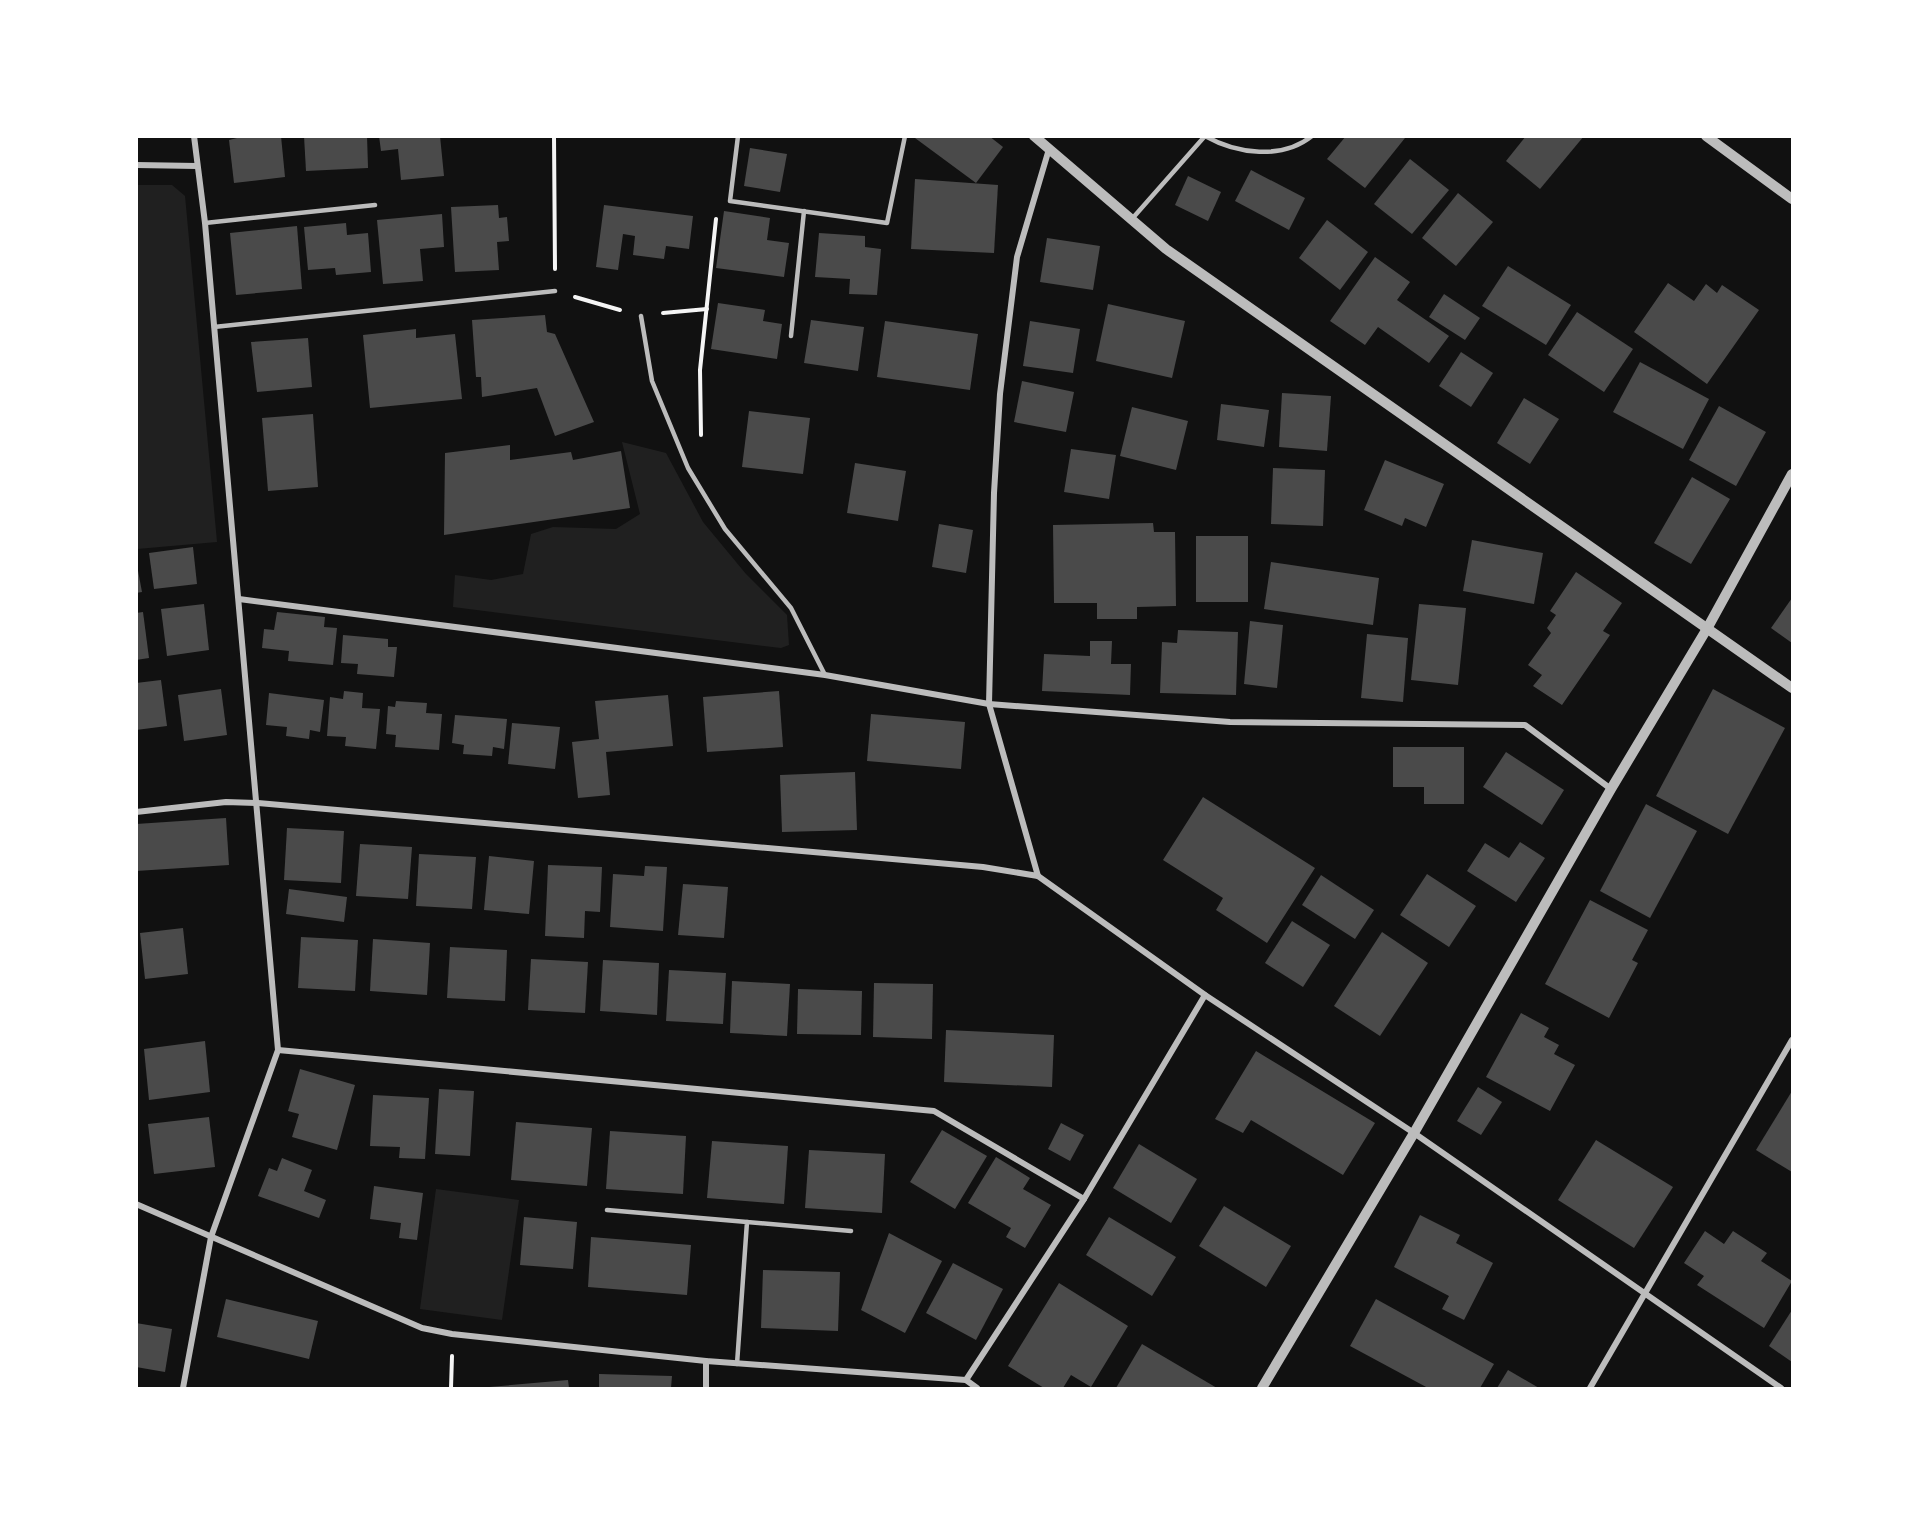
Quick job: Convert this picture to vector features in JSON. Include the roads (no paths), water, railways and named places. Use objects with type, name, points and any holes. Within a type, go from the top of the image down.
[{"type":"street","points":[[183,1389],[211,1237],[278,1050],[258,803],[205,224],[194,136]]},
{"type":"street","points":[[1034,136],[1166,249],[1792,688]]},
{"type":"street","points":[[1706,136],[1792,199]]},
{"type":"street","points":[[1038,876],[989,704],[994,494],[1000,394],[1017,256],[1049,149]]},
{"type":"street","points":[[136,165],[197,166]]},
{"type":"street","points":[[1262,1389],[1414,1133],[1611,789],[1708,627],[1792,474]]},
{"type":"street","points":[[239,599],[825,675],[989,704],[1230,722],[1526,724],[1611,789]]},
{"type":"street","points":[[136,812],[226,802],[258,803],[984,867],[1038,876],[1205,994],[1414,1133],[1781,1389]]},
{"type":"street","points":[[966,1380],[1084,1199],[1205,994]]},
{"type":"street","points":[[1590,1389],[1792,1040]]},
{"type":"street","points":[[278,1050],[934,1111],[1084,1199]]},
{"type":"street","points":[[136,1204],[422,1328],[452,1334],[737,1364],[966,1380],[977,1389]]},
{"type":"street","points":[[706,1361],[706,1389]]},
{"type":"lane","points":[[738,136],[730,201],[887,224],[905,136]]},
{"type":"lane","points":[[1131,220],[1205,136],[1221,146],[1272,153],[1304,143],[1312,136]]},
{"type":"lane","points":[[205,224],[375,205]]},
{"type":"lane","points":[[791,336],[804,211]]},
{"type":"lane","points":[[214,327],[555,291]]},
{"type":"lane","points":[[640,316],[652,381],[688,468],[725,529],[791,608],[825,675]]},
{"type":"lane","points":[[608,1210],[851,1231]]},
{"type":"lane","points":[[737,1364],[747,1222]]}]
